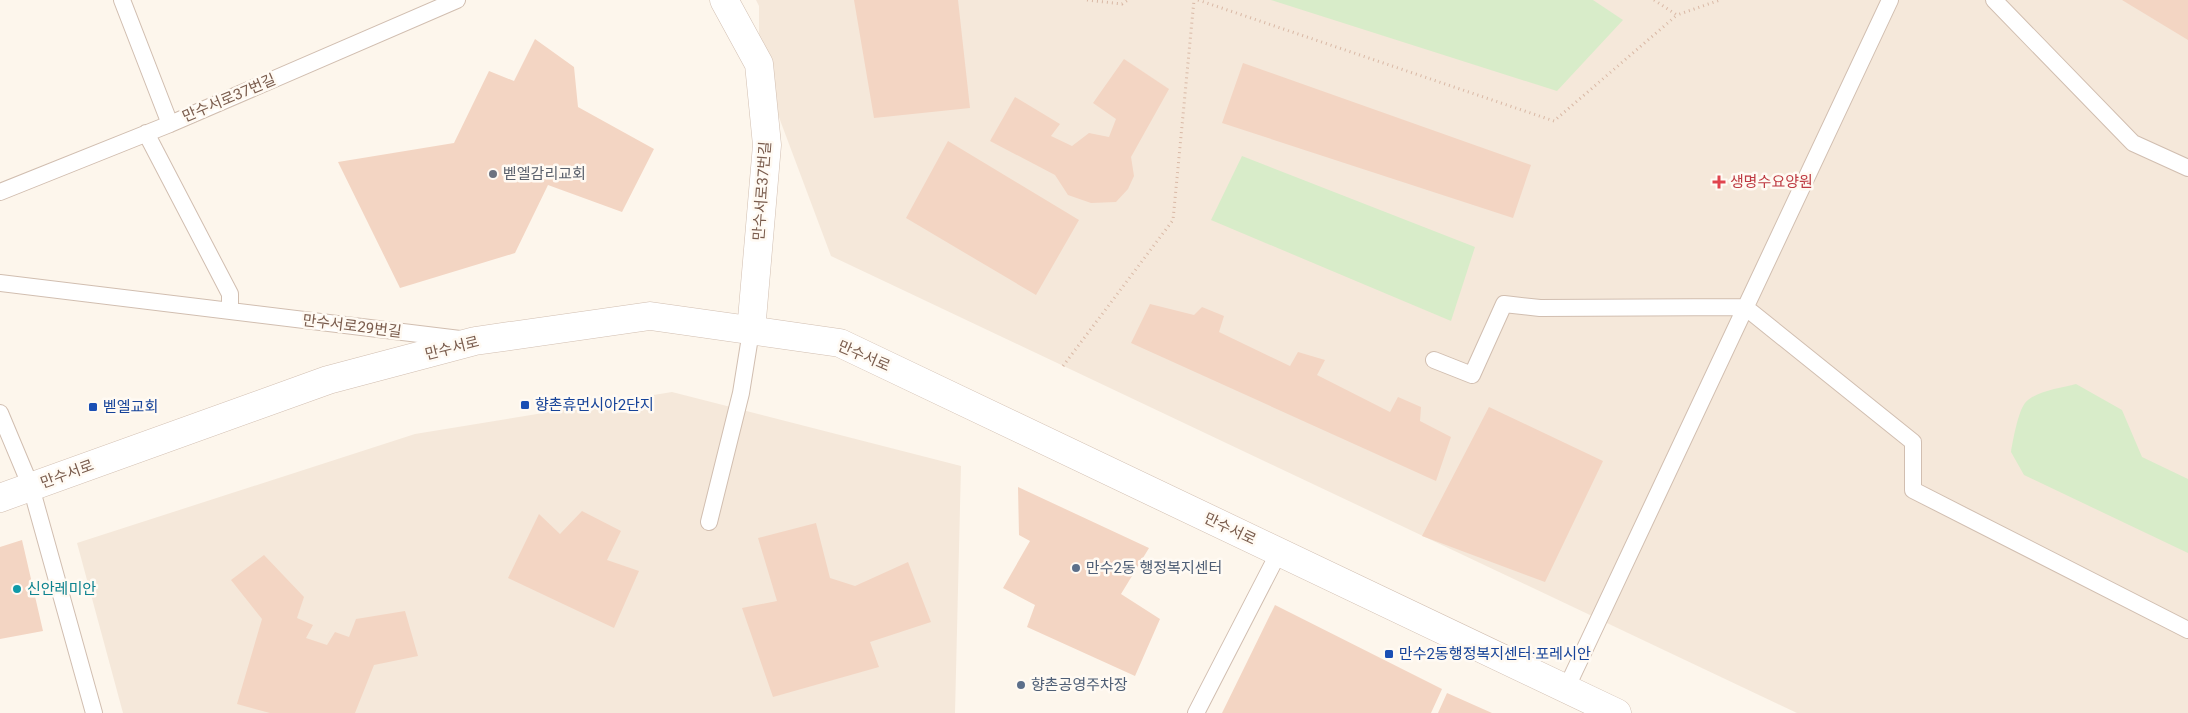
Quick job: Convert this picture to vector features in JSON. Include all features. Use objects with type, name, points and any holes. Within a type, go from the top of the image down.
[{"type":"street","name":"만수서로37번길","points":[[724,0],[759,64],[767,145],[751,331]]},
{"type":"street","name":"만수서로","points":[[0,498],[328,380],[474,341],[650,316],[840,344],[1617,713]]},
{"type":"lane","points":[[122,0],[170,124]]},
{"type":"lane","name":"만수서로37번길","points":[[0,192],[170,124],[457,0]]},
{"type":"lane","points":[[1566,688],[1890,0]]},
{"type":"lane","points":[[1994,0],[2133,143],[2188,168]]},
{"type":"lane","points":[[146,133],[230,294],[230,311]]},
{"type":"lane","name":"만수서로29번길","points":[[0,283],[474,341]]},
{"type":"lane","points":[[1434,360],[1472,375],[1504,304],[1540,308],[1745,307],[1913,442],[1912,490],[2188,630]]},
{"type":"lane","points":[[709,522],[742,392],[751,331]]},
{"type":"lane","points":[[0,413],[32,486]]},
{"type":"lane","name":"만수서로","points":[[32,486],[94,713]]},
{"type":"lane","points":[[1196,713],[1279,552]]},
{"type":"path","points":[[1087,0],[1122,4],[1128,0]]},
{"type":"path","points":[[1063,366],[1174,220],[1194,0]]},
{"type":"path","points":[[1198,0],[1554,121],[1677,15],[1720,0]]},
{"type":"path","points":[[1654,0],[1677,15]]},
{"type":"shaded area","points":[[756,0],[2188,0],[2188,713],[1797,713],[831,256],[759,64],[759,6]]},
{"type":"shaded area","points":[[672,392],[961,466],[955,713],[123,713],[77,543],[415,434]]},
{"type":"green space","points":[[1271,0],[1593,0],[1623,20],[1557,91]]},
{"type":"green space","points":[[1242,156],[1475,247],[1451,321],[1211,220]]},
{"type":"green space","points":[[2076,384],[2122,410],[2142,457],[2188,479],[2188,553],[2024,475],[2011,452],[2022,407],[2029,399],[2049,390]]},
{"type":"building","points":[[854,0],[958,0],[970,108],[874,118]]},
{"type":"building","points":[[2122,0],[2188,0],[2188,40]]},
{"type":"building","name":"벧엘감리교회","points":[[535,39],[574,67],[578,107],[654,149],[622,212],[548,185],[515,253],[400,288],[338,162],[454,143],[489,71],[514,81]]},
{"type":"building","points":[[1124,59],[1169,89],[1131,157],[1134,176],[1128,189],[1116,202],[1091,203],[1068,195],[1055,175],[990,141],[1015,97],[1060,124],[1051,136],[1072,146],[1089,133],[1109,137],[1116,119],[1093,103]]},
{"type":"building","points":[[1243,63],[1531,165],[1513,218],[1222,123]]},
{"type":"building","points":[[948,141],[1079,220],[1036,295],[906,218]]},
{"type":"building","points":[[1150,304],[1194,315],[1202,307],[1224,316],[1219,332],[1290,366],[1298,352],[1325,360],[1317,375],[1390,412],[1398,397],[1421,407],[1420,421],[1451,437],[1436,481],[1131,343]]},
{"type":"building","points":[[1489,407],[1603,461],[1545,582],[1422,536]]},
{"type":"building","name":"만수2동 행정복지센터","points":[[1018,487],[1149,548],[1121,594],[1160,619],[1135,676],[1027,627],[1035,605],[1003,588],[1030,541],[1019,535]]},
{"type":"building","points":[[582,511],[621,531],[607,560],[639,571],[614,628],[508,578],[539,514],[560,534]]},
{"type":"building","points":[[816,523],[830,578],[855,586],[908,562],[931,622],[870,642],[879,667],[773,697],[742,608],[777,601],[758,538]]},
{"type":"building","name":"신안레미안","points":[[22,540],[43,631],[0,639],[0,547]]},
{"type":"building","points":[[264,555],[304,597],[297,618],[313,625],[306,638],[327,645],[335,632],[349,637],[356,619],[405,611],[418,656],[374,665],[355,713],[270,713],[237,704],[262,619],[231,580]]},
{"type":"building","points":[[1275,605],[1442,689],[1431,713],[1222,713]]},
{"type":"building","points":[[1447,693],[1492,713],[1438,713]]},
{"type":"place","name":"벧엘감리교회","points":[[493,174]]},
{"type":"place","name":"생명수요양원","points":[[1719,182]]},
{"type":"place","name":"향촌휴먼시아2단지","points":[[525,405]]},
{"type":"place","name":"벧엘교회","points":[[93,407]]},
{"type":"place","name":"만수2동 행정복지센터","points":[[1076,568]]},
{"type":"place","name":"신안레미안","points":[[17,589]]},
{"type":"place","name":"만수2동행정복지센터·포레시안","points":[[1389,654]]},
{"type":"place","name":"향촌공영주차장","points":[[1021,685]]}]
